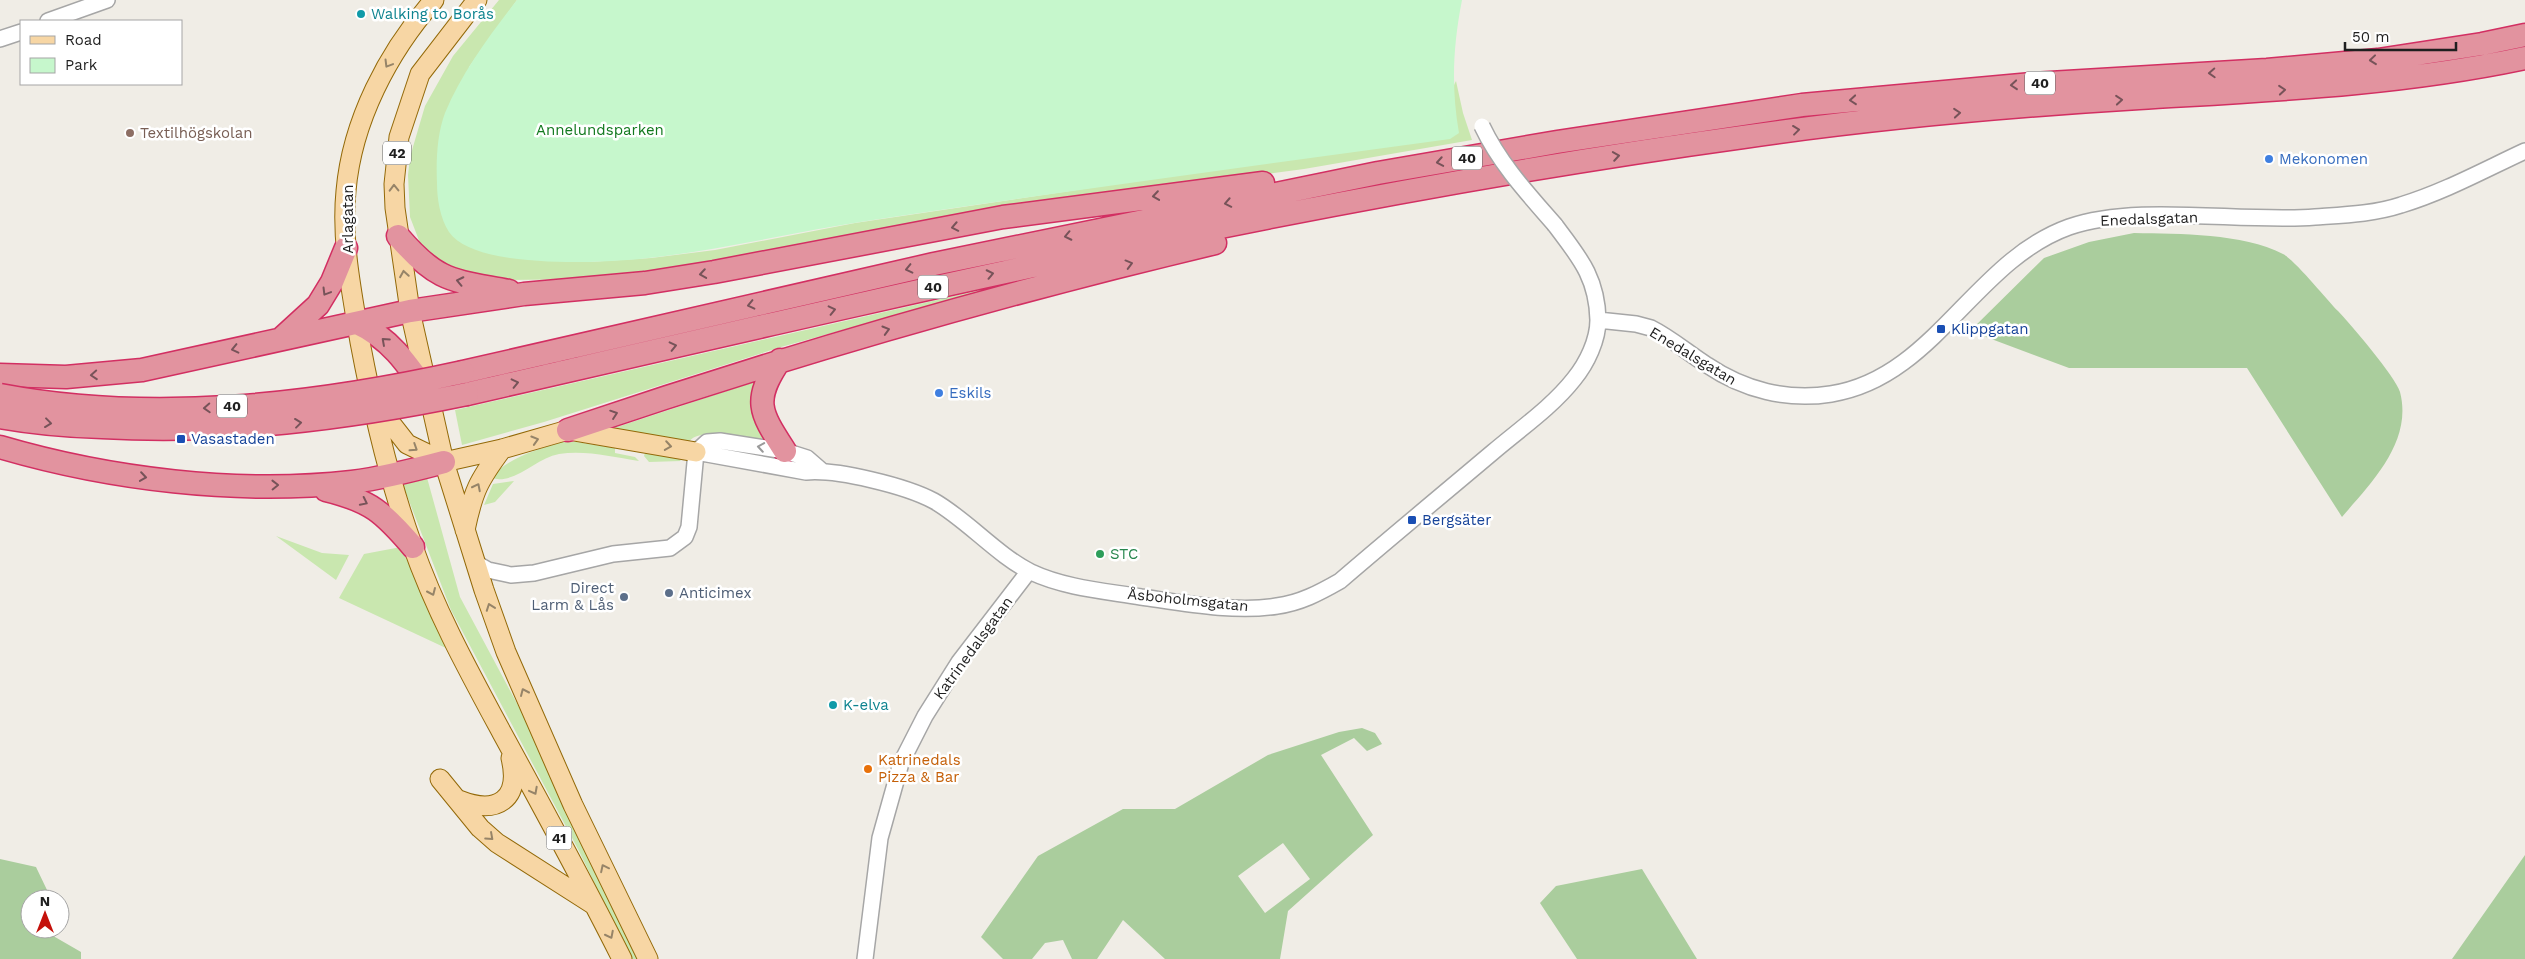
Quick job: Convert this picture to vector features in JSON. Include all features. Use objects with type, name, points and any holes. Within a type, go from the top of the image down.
[{"type":"highway","name":"40","points":[[0,417],[68,426],[205,430],[280,425],[350,416],[465,383],[934,264],[1378,173],[1557,142],[1802,105],[2032,84],[2267,70],[2378,60],[2482,44],[2525,35]]},
{"type":"highway","name":"40","points":[[0,395],[70,404],[202,409],[465,383],[1402,192],[1568,163],[1840,124],[2136,98],[2268,92],[2379,82],[2525,58]]},
{"type":"highway","points":[[0,375],[66,377],[142,370],[410,311],[524,294],[645,283],[714,272],[1003,217],[1250,184],[1378,173]]},
{"type":"highway","points":[[568,430],[780,360],[1139,261],[1274,229],[1402,192]]},
{"type":"highway","points":[[398,236],[417,258],[438,275],[453,280],[524,294]]},
{"type":"highway","points":[[283,338],[318,305],[332,282],[346,248]]},
{"type":"highway","points":[[357,323],[373,330],[397,351],[428,394]]},
{"type":"highway","points":[[780,360],[764,386],[762,407],[770,428],[785,451]]},
{"type":"highway","points":[[0,447],[95,470],[154,478],[250,486],[352,482],[388,476],[444,462]]},
{"type":"highway","points":[[300,485],[349,496],[367,503],[391,522],[412,547]]},
{"type":"main road","points":[[414,0],[415,23]]},
{"type":"main road","name":"Arlagatan","points":[[372,398],[357,323],[346,248],[346,191],[358,132],[369,101],[384,71],[415,23],[434,0]]},
{"type":"main road","points":[[420,74],[426,55],[462,0]]},
{"type":"main road","name":"42","points":[[410,311],[398,236],[394,184],[399,138],[420,74],[478,0]]},
{"type":"main road","name":"41","points":[[410,311],[444,462],[474,562],[506,652],[573,805],[648,959]]},
{"type":"main road","points":[[372,398],[407,444],[423,454],[444,462],[502,450],[568,430],[696,452]]},
{"type":"main road","name":"41","points":[[372,398],[388,476],[412,547],[456,646],[622,959]]},
{"type":"main road","points":[[465,532],[473,495],[483,476],[502,450]]},
{"type":"main road","points":[[459,800],[479,807],[488,807],[497,804],[510,794],[515,774],[507,742]]},
{"type":"main road","points":[[440,779],[480,828],[497,843],[595,905]]},
{"type":"street","points":[[51,20],[107,0]]},
{"type":"street","points":[[0,39],[20,32]]},
{"type":"street","name":"Åsboholmsgatan","points":[[696,452],[806,472],[822,470],[904,488],[934,501],[1029,571],[1065,584],[1170,601],[1226,607],[1275,607],[1313,596],[1340,581],[1556,398],[1574,378],[1588,355],[1598,320],[1595,296],[1585,264],[1517,182],[1492,146],[1482,126]]},
{"type":"street","name":"Enedalsgatan","points":[[1598,320],[1636,324],[1650,328],[1738,384],[1788,395],[1830,395],[1868,384],[1903,365],[1982,286],[2028,247],[2070,227],[2096,220],[2139,217],[2314,218],[2399,206],[2443,190],[2525,151]]},
{"type":"street","name":"Åsboholmsgatan","points":[[696,452],[707,442],[720,441],[785,451],[807,458],[822,470]]},
{"type":"street","points":[[474,562],[488,570],[511,575],[534,573],[613,554],[670,548],[678,544],[685,536],[691,518],[696,452]]},
{"type":"street","name":"Katrinedalsgatan","points":[[865,959],[880,838],[901,763],[925,716],[959,662],[1029,571]]},
{"type":"green space","points":[[499,0],[517,0],[469,67],[589,262],[651,258],[715,250],[855,223],[1458,133],[1453,99],[1456,81],[1463,113],[1472,140],[1304,169],[1114,194],[743,260],[586,279],[504,280],[471,278],[435,259],[420,243],[410,217],[408,175],[410,157],[425,106],[453,56]]},
{"type":"green space","name":"Annelundsparken","points":[[517,0],[1462,0],[1454,66],[1456,116],[1459,133],[1450,139],[945,209],[661,257],[589,262],[514,259],[475,250],[460,242],[449,232],[443,221],[438,202],[437,166],[440,130],[452,98],[477,54]]},
{"type":"green space","points":[[2134,233],[2230,238],[2267,247],[2283,254],[2311,281],[2382,363],[2400,392],[2402,410],[2400,428],[2395,445],[2377,476],[2342,517],[2247,368],[2069,368],[1970,331],[2044,258],[2089,242]]},
{"type":"green space","points":[[1020,281],[781,347],[544,422],[462,445],[455,410]]},
{"type":"green space","points":[[757,381],[770,443],[713,434],[693,438],[688,444],[611,429]]},
{"type":"green space","points":[[562,442],[576,442],[615,448],[615,453],[635,457],[639,461],[589,453],[559,454],[550,456],[509,478],[491,478],[515,459]]},
{"type":"green space","points":[[665,452],[673,454],[681,461],[649,462],[644,456],[645,453]]},
{"type":"green space","points":[[426,474],[460,597],[569,801],[640,959],[631,959],[579,851],[451,610],[401,480]]},
{"type":"green space","points":[[514,481],[495,502],[484,505],[493,484]]},
{"type":"green space","points":[[276,536],[322,553],[349,555],[336,580]]},
{"type":"green space","points":[[401,547],[448,649],[339,598],[364,554]]},
{"type":"green space","points":[[1362,728],[1375,733],[1382,744],[1367,751],[1354,738],[1321,755],[1373,835],[1288,911],[1280,959],[1165,959],[1123,920],[1097,959],[1072,959],[1063,940],[1045,943],[1032,959],[1003,959],[981,937],[1038,856],[1123,809],[1175,809],[1268,755],[1339,732]],"holes":[[[1283,843],[1310,879],[1265,913],[1238,876]]]},
{"type":"green space","points":[[2525,855],[2525,959],[2452,959]]},
{"type":"green space","points":[[0,859],[36,867],[47,889],[20,889],[20,939],[58,939],[81,952],[81,959],[0,959]]},
{"type":"green space","points":[[1642,869],[1697,959],[1577,959],[1540,903],[1556,886]]},
{"type":"place","name":"Walking to Borås","points":[[361,14]]},
{"type":"place","name":"Textilhögskolan","points":[[130,133]]},
{"type":"place","name":"Mekonomen","points":[[2269,159]]},
{"type":"place","name":"Klippgatan","points":[[1941,329]]},
{"type":"place","name":"Eskils","points":[[939,393]]},
{"type":"place","name":"Vasastaden","points":[[181,439]]},
{"type":"place","name":"Bergsäter","points":[[1412,520]]},
{"type":"place","name":"STC","points":[[1100,554]]},
{"type":"place","name":"Anticimex","points":[[669,593]]},
{"type":"place","name":"Direct Larm & Lås","points":[[624,597]]},
{"type":"place","name":"K-elva","points":[[833,705]]},
{"type":"place","name":"Katrinedals Pizza & Bar","points":[[868,769]]}]
